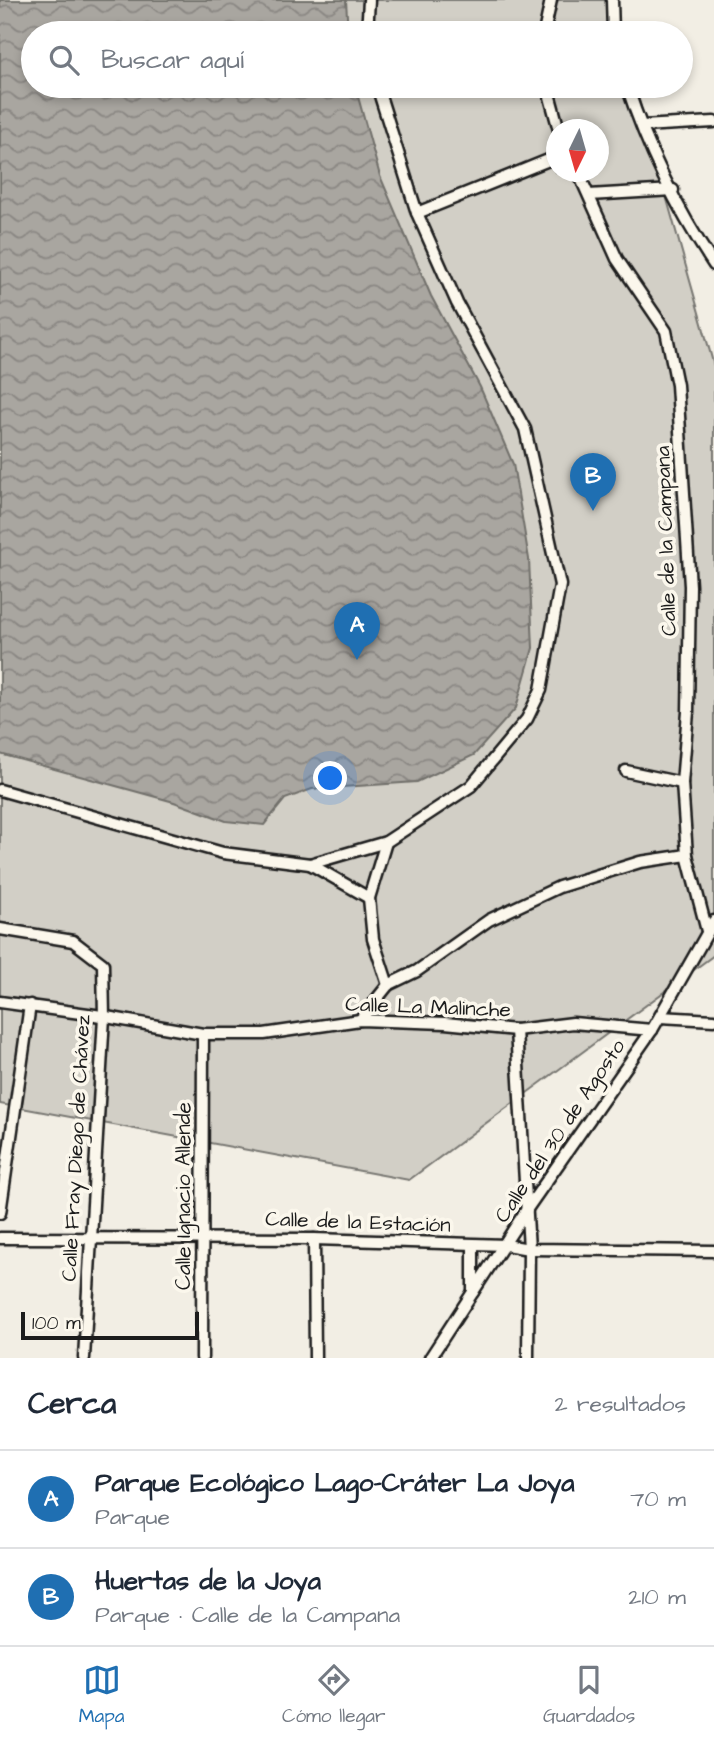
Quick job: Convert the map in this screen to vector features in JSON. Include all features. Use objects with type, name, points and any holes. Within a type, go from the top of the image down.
[{"type":"street","points":[[368,21],[369,0]]},
{"type":"street","points":[[547,21],[551,0]]},
{"type":"street","points":[[612,0],[612,21]]},
{"type":"street","points":[[310,864],[386,842],[471,786],[527,719],[541,690],[560,585],[525,429],[457,303],[417,213],[381,98]]},
{"type":"street","points":[[550,98],[556,119]]},
{"type":"street","points":[[632,98],[673,190],[714,265]]},
{"type":"street","points":[[642,126],[714,122]]},
{"type":"street","points":[[417,213],[546,161]]},
{"type":"street","name":"Calle de la Campana","points":[[583,182],[617,259],[666,331],[677,385],[690,586],[682,783],[687,855],[707,930]]},
{"type":"street","points":[[589,195],[673,190]]},
{"type":"street","points":[[626,771],[682,783]]},
{"type":"street","points":[[0,790],[223,853],[310,864],[369,898]]},
{"type":"street","points":[[386,842],[369,898],[373,939],[388,985]]},
{"type":"street","points":[[360,1020],[388,985],[417,971],[489,920],[559,887],[640,863],[687,855]]},
{"type":"street","name":"Calle del 30 de Agosto","points":[[430,1358],[527,1209],[652,1030],[714,921]]},
{"type":"street","name":"Calle Fray Diego de Chávez","points":[[0,929],[73,941],[86,948],[103,964],[104,1017],[84,1358]]},
{"type":"street","name":"Calle La Malinche","points":[[0,1002],[203,1034],[264,1034],[360,1020],[444,1023],[516,1030],[573,1023],[652,1030]]},
{"type":"street","points":[[0,1213],[30,1005]]},
{"type":"street","points":[[660,1017],[714,1020]]},
{"type":"street","points":[[516,1030],[529,1249],[528,1358]]},
{"type":"street","name":"Calle Ignacio Allende","points":[[202,1358],[203,1034]]},
{"type":"street","name":"Calle de la Estación","points":[[0,1238],[314,1239],[506,1245],[529,1249],[714,1251]]},
{"type":"street","points":[[314,1239],[315,1358]]},
{"type":"street","points":[[473,1245],[473,1293]]},
{"type":"shaded area","points":[[0,0],[611,0],[617,21],[21,21],[21,98],[638,98],[714,366],[714,955],[409,1180],[0,1104]]},
{"type":"water","points":[[0,0],[346,0],[347,21],[21,21],[21,98],[358,98],[380,176],[431,296],[480,387],[513,464],[529,559],[533,648],[516,708],[474,755],[417,782],[312,789],[285,799],[264,825],[226,821],[174,802],[0,754]]},
{"type":"place","name":"Huertas de la Joya","points":[[593,511]]},
{"type":"place","name":"Parque Ecológico Lago-Cráter La Joya","points":[[357,660]]}]
